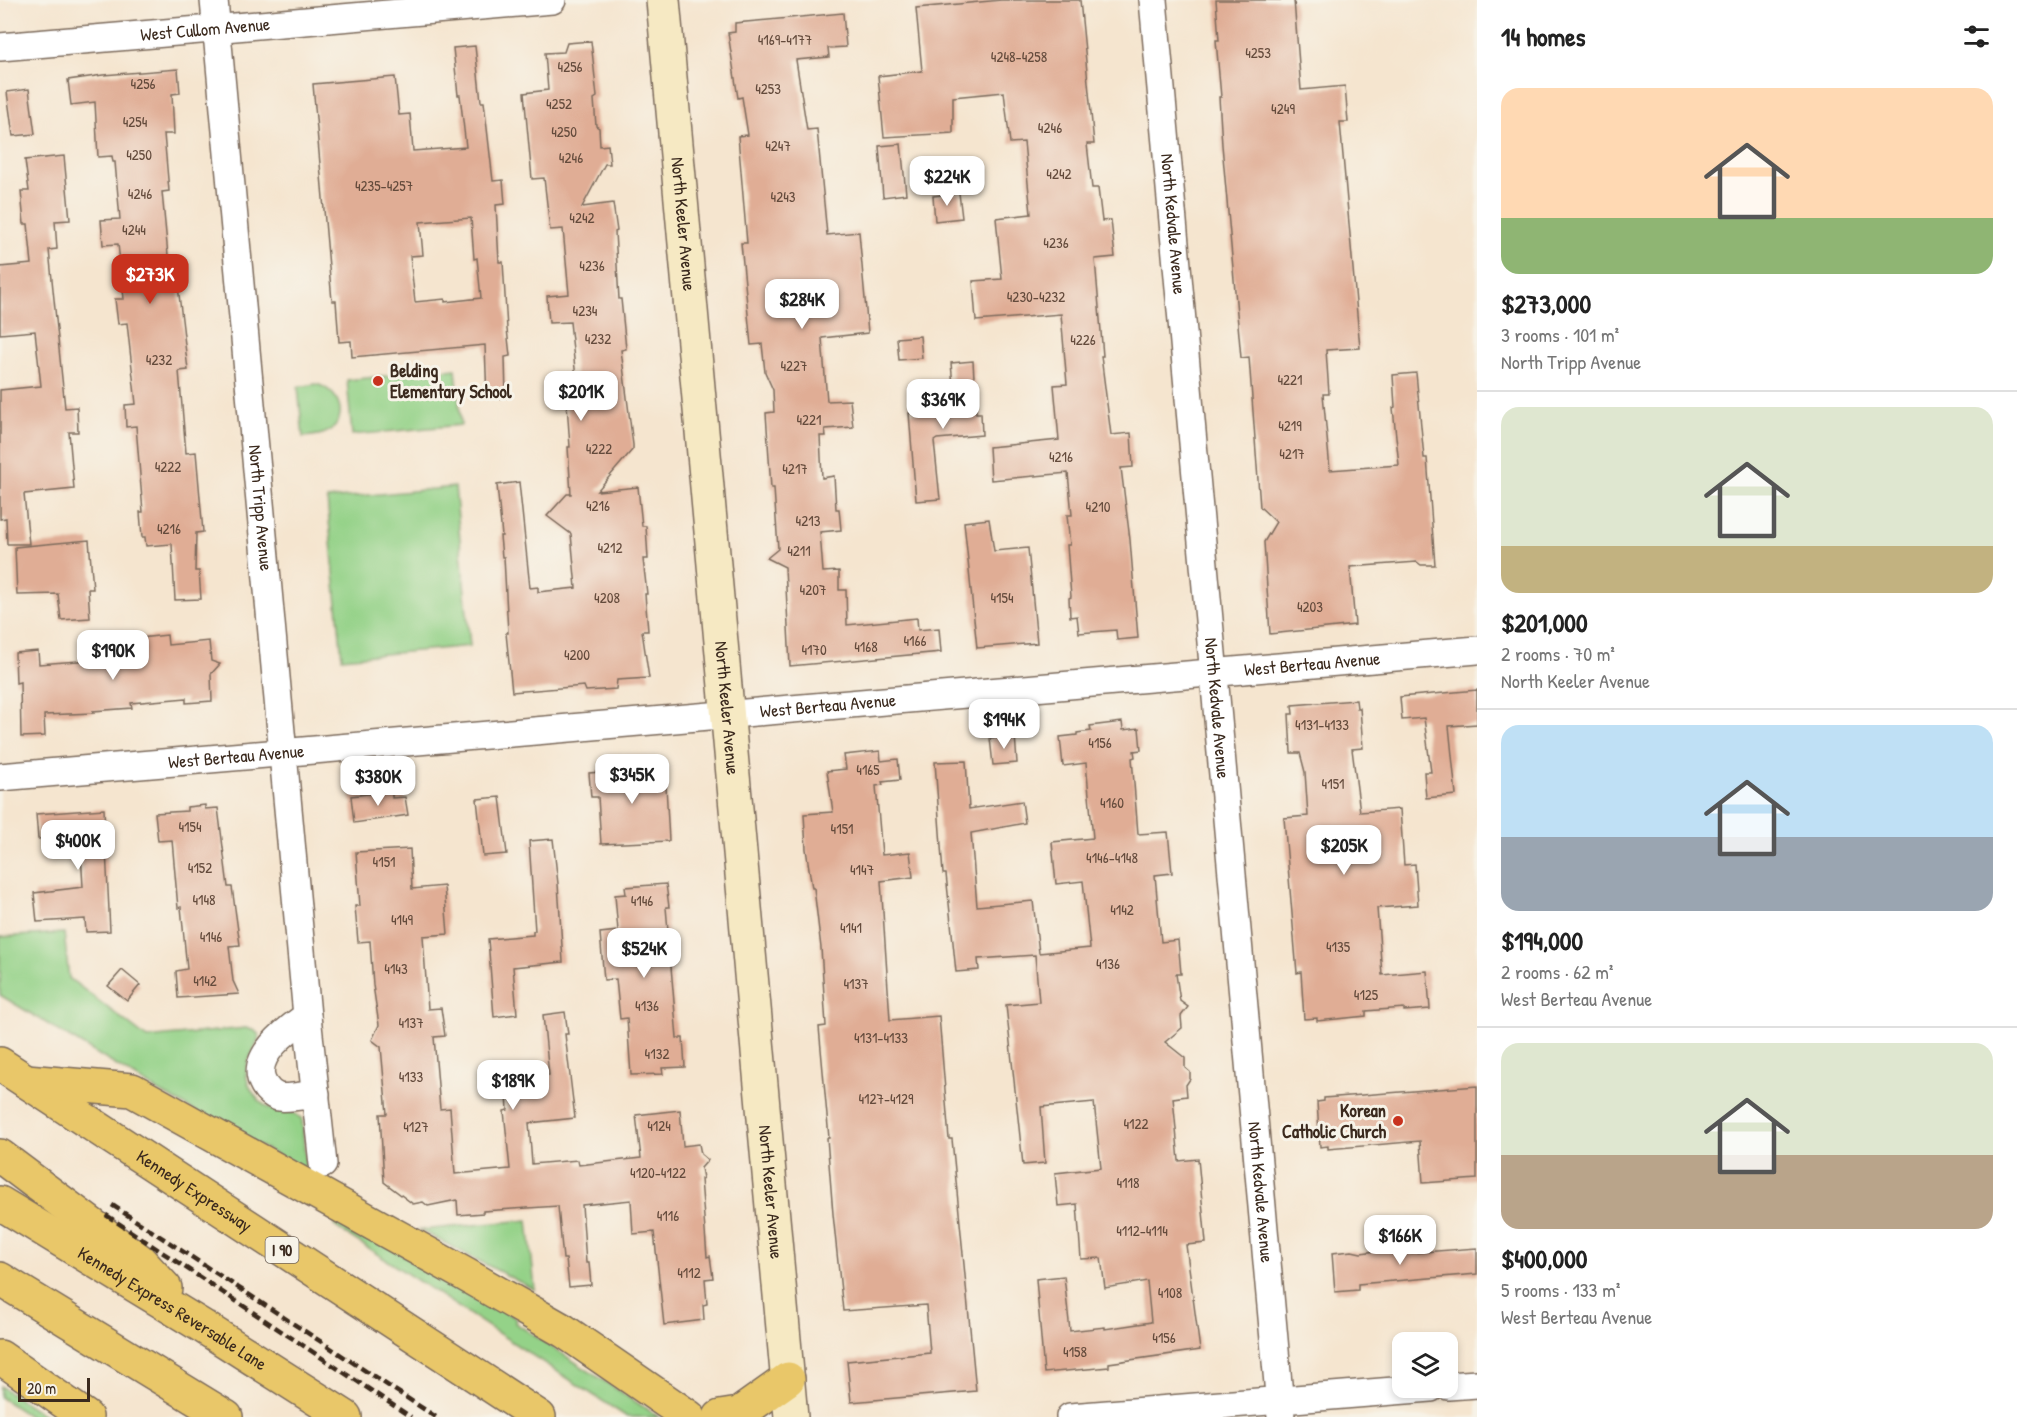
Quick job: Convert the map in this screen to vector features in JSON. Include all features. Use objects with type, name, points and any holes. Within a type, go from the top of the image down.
[{"type":"highway","points":[[13,1073],[132,1090],[564,1331],[689,1417]]},
{"type":"highway","name":"Kennedy Expressway","points":[[13,1073],[539,1417]]},
{"type":"highway","points":[[0,1156],[140,1261],[202,1326]]},
{"type":"highway","name":"Kennedy Express Reversable Lane","points":[[0,1203],[202,1326],[345,1417]]},
{"type":"highway","points":[[0,1279],[226,1417]]},
{"type":"highway","points":[[0,1358],[86,1417]]},
{"type":"highway","points":[[720,1417],[739,1414],[788,1379]]},
{"type":"street","name":"North Tripp Avenue","points":[[214,0],[307,1016],[323,1164]]},
{"type":"street","name":"West Cullom Avenue","points":[[0,47],[552,0]]},
{"type":"street","name":"North Keeler Avenue","points":[[663,0],[791,1417]]},
{"type":"street","name":"North Kedvale Avenue","points":[[1153,0],[1281,1409]]},
{"type":"street","name":"West Berteau Avenue","points":[[0,777],[1477,650]]},
{"type":"street","points":[[307,1016],[281,1035],[261,1062],[260,1078],[267,1089],[280,1098],[316,1094]]},
{"type":"street","points":[[1458,1385],[1477,1384]]},
{"type":"street","points":[[1070,1417],[1281,1409],[1392,1393]]},
{"type":"green space","points":[[456,369],[461,425],[352,435],[347,380]]},
{"type":"green space","points":[[316,384],[324,387],[336,398],[340,412],[339,419],[327,432],[303,437],[298,387]]},
{"type":"green space","points":[[455,487],[470,646],[342,658],[327,499]]},
{"type":"green space","points":[[64,933],[69,978],[147,1038],[246,1028],[255,1031],[259,1035],[247,1066],[248,1083],[254,1095],[267,1107],[288,1111],[302,1119],[306,1171],[158,1091],[0,995],[0,937]]},
{"type":"green space","points":[[338,1218],[516,1318],[515,1323],[659,1417],[627,1417],[334,1226]]},
{"type":"green space","points":[[528,1220],[535,1290],[420,1230]]},
{"type":"green space","points":[[0,1386],[47,1417],[30,1417],[0,1397]]},
{"type":"building","points":[[1001,0],[1080,0],[1094,144],[1087,144],[1092,188],[1098,188],[1102,221],[1111,220],[1115,257],[1095,259],[1103,356],[1101,356],[1111,435],[1131,433],[1133,467],[1121,468],[1138,638],[1117,640],[1116,630],[1079,633],[1077,616],[1070,617],[1069,598],[1071,597],[1067,545],[1070,545],[1067,515],[1072,515],[1068,473],[991,480],[989,447],[1059,440],[1054,385],[1067,384],[1061,314],[976,321],[973,281],[1002,279],[996,218],[1031,214],[1024,142],[1010,143],[1004,92],[953,97],[953,133],[884,137],[878,76],[922,71],[916,8]]},
{"type":"building","points":[[1216,0],[1294,0],[1301,90],[1345,86],[1348,122],[1340,122],[1360,348],[1326,350],[1329,394],[1323,394],[1330,470],[1399,465],[1393,408],[1395,407],[1393,375],[1416,373],[1424,458],[1427,458],[1435,565],[1421,565],[1417,562],[1350,567],[1355,625],[1270,634],[1264,542],[1276,522],[1260,507],[1249,357],[1241,358],[1222,145]]},
{"type":"building","points":[[843,13],[846,47],[828,48],[829,57],[796,60],[807,130],[817,129],[827,235],[859,232],[868,333],[822,338],[827,401],[850,400],[853,427],[825,429],[826,436],[820,436],[822,478],[834,476],[836,509],[839,509],[841,530],[820,532],[823,572],[839,571],[839,590],[846,590],[847,625],[917,618],[918,630],[939,628],[941,652],[790,666],[785,567],[767,558],[778,549],[766,413],[774,412],[773,390],[765,372],[762,344],[751,345],[741,243],[747,243],[738,136],[748,135],[742,97],[738,98],[728,33],[735,32],[735,23]]},
{"type":"building","points":[[591,41],[597,97],[594,99],[596,126],[599,128],[600,146],[608,145],[610,164],[605,164],[582,207],[613,203],[617,231],[615,232],[619,299],[621,299],[626,349],[621,350],[633,445],[633,449],[597,491],[638,487],[642,526],[646,526],[648,559],[643,559],[648,631],[642,631],[649,678],[617,680],[616,689],[586,691],[584,686],[512,692],[497,485],[519,482],[530,588],[538,587],[538,592],[576,588],[571,534],[547,516],[567,494],[571,494],[567,404],[554,405],[551,380],[576,378],[570,322],[549,323],[547,296],[569,294],[563,229],[550,230],[544,178],[532,179],[524,93],[548,90],[545,53],[564,52],[567,43]]},
{"type":"building","name":"Belding Elementary School","points":[[475,46],[493,181],[503,180],[505,204],[496,205],[499,262],[503,262],[510,356],[505,357],[506,398],[487,399],[485,345],[352,357],[351,341],[339,342],[336,301],[332,301],[313,84],[395,77],[399,115],[410,114],[413,151],[466,147],[453,48]],"holes":[[[471,218],[474,259],[477,258],[481,298],[445,302],[445,299],[415,302],[410,256],[423,255],[420,222]]]},
{"type":"building","points":[[178,69],[180,93],[172,94],[174,134],[164,134],[169,191],[162,192],[171,287],[178,286],[188,370],[179,371],[186,453],[196,452],[203,532],[196,533],[195,571],[199,571],[201,599],[175,600],[172,544],[146,546],[145,537],[142,537],[140,512],[143,512],[136,426],[126,427],[125,405],[136,404],[127,323],[118,324],[115,299],[124,299],[118,244],[103,245],[101,220],[120,219],[115,162],[112,156],[98,157],[95,102],[71,105],[68,80]]},
{"type":"building","points":[[29,89],[35,134],[13,136],[7,92]]},
{"type":"building","points":[[901,144],[906,194],[883,197],[879,146]]},
{"type":"building","points":[[64,156],[70,220],[55,221],[57,249],[49,250],[65,408],[77,407],[78,432],[69,432],[74,489],[24,494],[29,544],[7,544],[6,518],[0,519],[0,390],[41,386],[35,331],[0,334],[0,267],[32,264],[28,224],[24,224],[21,191],[29,191],[25,160]]},
{"type":"building","points":[[959,193],[962,218],[935,221],[933,196]]},
{"type":"building","points":[[920,336],[922,358],[899,360],[897,338]]},
{"type":"building","points":[[973,361],[976,413],[981,413],[982,435],[934,441],[940,499],[916,501],[909,413],[955,409],[951,363]]},
{"type":"building","points":[[989,519],[994,551],[1028,548],[1037,643],[977,648],[964,522]]},
{"type":"building","points":[[89,540],[93,589],[88,589],[90,618],[61,620],[58,594],[17,595],[15,547]]},
{"type":"building","points":[[167,635],[168,645],[209,641],[211,661],[220,664],[211,674],[212,701],[186,703],[186,698],[131,703],[132,708],[93,711],[94,713],[44,715],[45,736],[21,737],[20,682],[16,683],[15,653],[38,651],[39,664],[104,659],[104,654],[141,651],[140,638]]},
{"type":"building","points":[[1477,690],[1477,724],[1449,726],[1456,795],[1426,798],[1424,772],[1431,772],[1424,718],[1402,720],[1400,697]]},
{"type":"building","points":[[1356,700],[1357,708],[1360,708],[1363,748],[1352,749],[1360,812],[1400,809],[1404,865],[1415,864],[1418,905],[1377,908],[1382,975],[1427,971],[1430,1009],[1404,1011],[1404,1008],[1366,1011],[1366,1016],[1317,1021],[1317,1018],[1304,1019],[1301,972],[1297,973],[1284,818],[1308,816],[1305,772],[1300,753],[1291,753],[1289,714],[1293,714],[1292,705]]},
{"type":"building","points":[[1122,722],[1123,730],[1139,728],[1141,750],[1134,751],[1135,757],[1132,758],[1138,834],[1168,832],[1172,873],[1155,875],[1161,942],[1178,940],[1181,974],[1176,974],[1180,1001],[1188,1007],[1181,1016],[1182,1028],[1165,1042],[1185,1058],[1185,1068],[1190,1072],[1190,1079],[1186,1085],[1187,1096],[1173,1098],[1179,1161],[1198,1159],[1206,1243],[1186,1245],[1200,1350],[1109,1363],[1109,1367],[1044,1373],[1036,1279],[1064,1276],[1070,1331],[1105,1327],[1105,1329],[1151,1322],[1147,1281],[1105,1288],[1101,1258],[1081,1259],[1077,1204],[1058,1206],[1055,1173],[1101,1168],[1094,1102],[1041,1107],[1045,1163],[1023,1165],[1006,1005],[1039,1002],[1035,955],[978,959],[979,970],[956,972],[946,874],[943,874],[935,762],[966,761],[969,809],[1022,801],[1025,823],[971,833],[977,906],[1033,901],[1039,953],[1090,948],[1083,881],[1056,884],[1052,842],[1093,838],[1086,763],[1063,766],[1060,737],[1091,731],[1090,726]]},
{"type":"building","points":[[1015,735],[1017,763],[993,765],[990,738]]},
{"type":"building","points":[[880,751],[881,761],[898,759],[900,780],[882,782],[883,785],[876,786],[882,855],[910,852],[913,877],[881,881],[890,1020],[939,1016],[949,1139],[952,1139],[976,1391],[851,1402],[847,1361],[930,1353],[926,1305],[843,1311],[833,1214],[819,1027],[826,1026],[821,948],[814,888],[812,888],[806,849],[804,814],[833,812],[827,771],[846,769],[844,755]]},
{"type":"building","points":[[665,767],[669,841],[601,844],[598,797],[591,797],[589,773]]},
{"type":"building","points":[[392,791],[392,798],[405,797],[408,815],[354,823],[351,796]]},
{"type":"building","points":[[500,797],[507,854],[483,856],[477,799]]},
{"type":"building","points":[[205,805],[205,809],[218,808],[228,887],[232,887],[240,945],[229,946],[233,981],[239,994],[178,998],[176,971],[187,969],[181,907],[178,908],[172,840],[158,841],[155,813],[187,811],[187,807]]},
{"type":"building","points":[[104,809],[110,931],[86,932],[85,919],[37,922],[34,893],[83,887],[80,836],[38,839],[36,814]]},
{"type":"building","points":[[553,839],[563,962],[513,967],[517,1014],[494,1017],[488,939],[533,935],[535,931],[529,841]]},
{"type":"building","points":[[410,849],[412,889],[444,886],[448,934],[423,936],[428,1009],[441,1008],[445,1036],[434,1037],[440,1109],[450,1108],[455,1174],[510,1169],[504,1111],[508,1110],[506,1078],[549,1075],[543,1015],[565,1012],[568,1034],[565,1034],[575,1118],[529,1123],[532,1164],[578,1160],[579,1165],[641,1158],[636,1115],[680,1110],[683,1146],[699,1144],[701,1154],[708,1160],[701,1168],[703,1178],[701,1179],[707,1257],[710,1256],[713,1278],[705,1279],[707,1304],[703,1305],[704,1320],[664,1325],[654,1232],[633,1234],[631,1200],[582,1205],[586,1263],[589,1263],[591,1285],[569,1287],[566,1259],[563,1259],[558,1206],[458,1215],[457,1200],[428,1206],[423,1202],[413,1204],[384,1182],[380,1114],[387,1114],[381,1047],[372,1040],[379,1025],[370,941],[358,942],[355,906],[360,906],[356,852]]},
{"type":"building","points":[[666,884],[677,1038],[683,1038],[685,1067],[662,1068],[663,1074],[631,1075],[627,1018],[620,1019],[616,979],[604,980],[600,933],[618,931],[615,895],[626,894],[625,887]]},
{"type":"building","points":[[122,970],[140,985],[127,1001],[108,986]]},
{"type":"building","name":"Korean Catholic Church","points":[[1477,1086],[1477,1179],[1423,1183],[1420,1141],[1328,1149],[1328,1146],[1320,1147],[1317,1102],[1324,1101],[1324,1098]]},
{"type":"building","points":[[1477,1248],[1477,1274],[1358,1284],[1358,1290],[1335,1292],[1332,1253],[1352,1251],[1361,1253],[1392,1249],[1396,1254]]},
{"type":"railway","points":[[112,1205],[436,1417]]},
{"type":"railway","points":[[106,1215],[411,1417]]},
{"type":"place","name":"Belding Elementary School","points":[[378,381]]},
{"type":"place","name":"Korean Catholic Church","points":[[1398,1121]]}]
